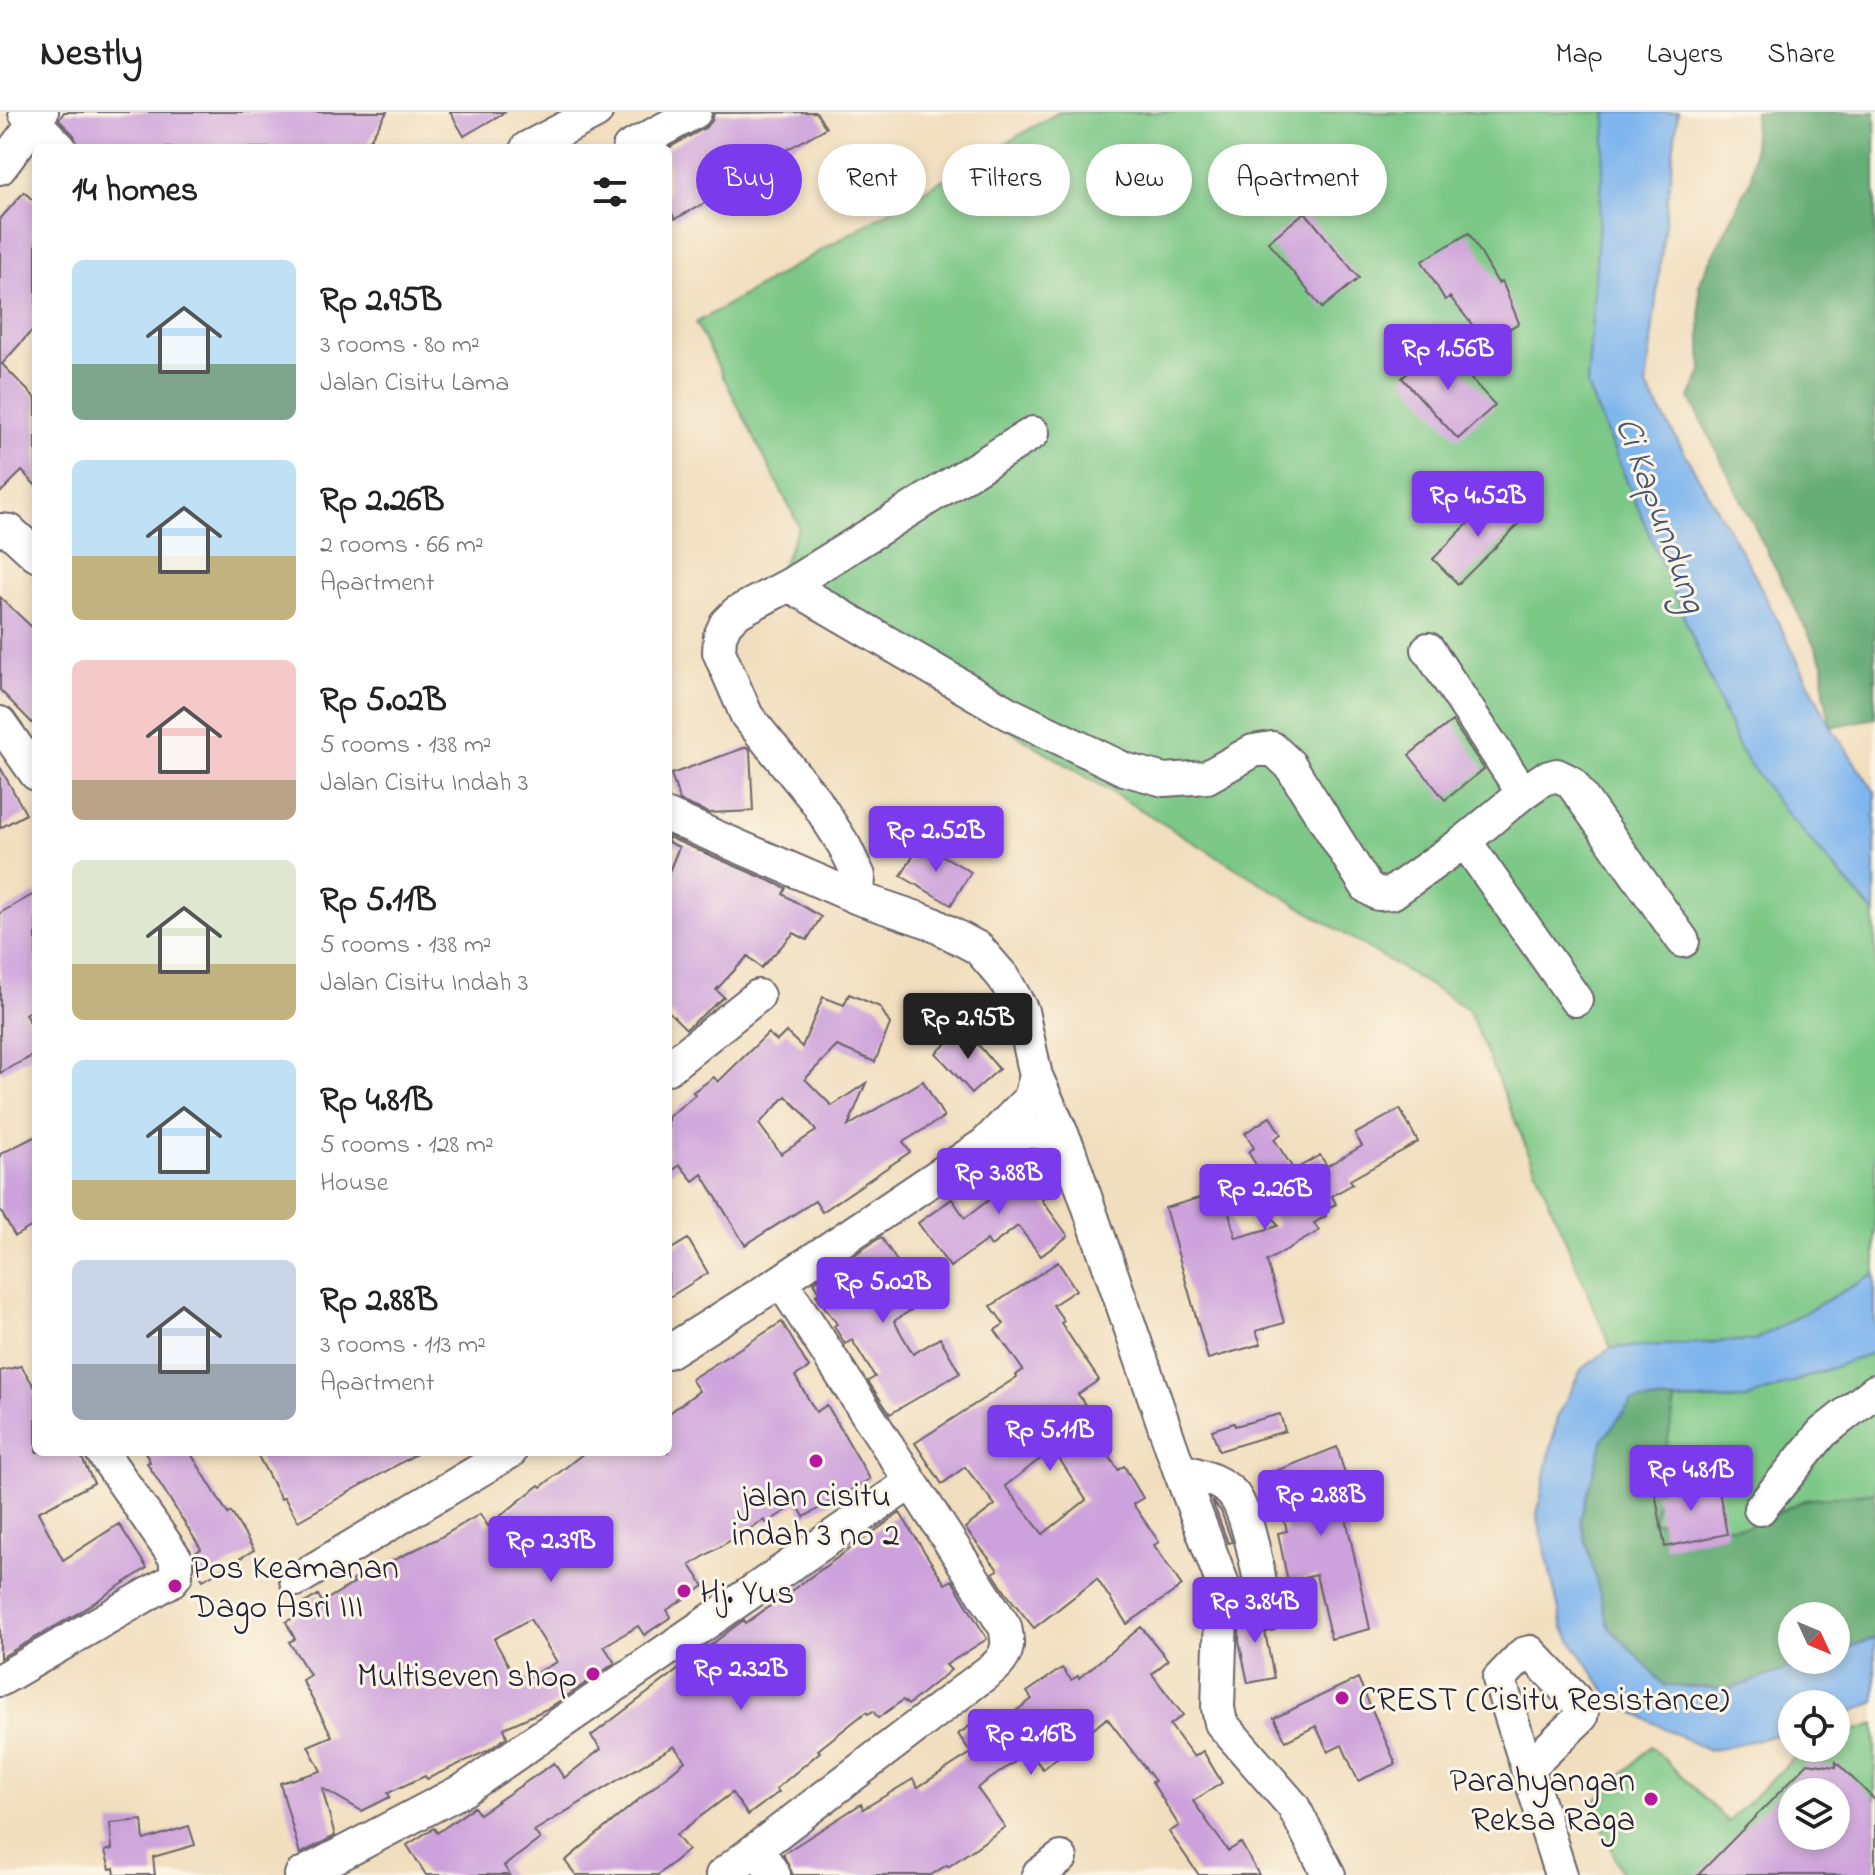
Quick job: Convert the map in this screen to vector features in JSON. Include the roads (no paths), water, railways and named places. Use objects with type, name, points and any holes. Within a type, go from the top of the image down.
[{"type":"street","points":[[535,144],[596,112]]},
{"type":"street","points":[[636,144],[695,112]]},
{"type":"street","points":[[0,168],[34,116],[57,144]]},
{"type":"street","points":[[858,898],[859,876],[845,847],[816,801],[747,716],[719,652],[720,636],[726,623],[736,613],[789,585],[1033,433]]},
{"type":"street","points":[[0,530],[10,531],[32,551]]},
{"type":"street","points":[[789,585],[1008,713],[1124,769],[1164,780],[1207,777],[1253,751],[1272,748],[1290,765],[1367,887],[1378,894],[1392,893],[1465,841],[1523,793],[1543,779],[1557,775],[1571,782],[1683,941]]},
{"type":"street","points":[[1428,649],[1523,793]]},
{"type":"street","points":[[0,723],[32,768]]},
{"type":"street","points":[[672,818],[858,898],[929,922],[978,948],[1004,978],[1022,1011],[1036,1076],[1068,1147],[1179,1469],[1222,1582],[1218,1708],[1221,1723],[1293,1806],[1329,1875]]},
{"type":"street","points":[[1465,841],[1576,1000]]},
{"type":"street","points":[[672,1065],[758,996]]},
{"type":"street","points":[[672,1349],[781,1281],[985,1144],[1030,1098],[1036,1076]]},
{"type":"street","points":[[985,1144],[1028,1131],[1052,1135],[1068,1147]]},
{"type":"street","points":[[722,1875],[766,1862],[997,1665],[1006,1654],[1008,1640],[1005,1627],[781,1281]]},
{"type":"street","points":[[1760,1509],[1822,1433],[1875,1391]]},
{"type":"street","points":[[0,1680],[171,1581],[176,1575],[176,1559],[105,1456]]},
{"type":"street","points":[[296,1580],[490,1457]]},
{"type":"street","points":[[1179,1469],[1214,1480],[1233,1494],[1257,1560],[1263,1603]]},
{"type":"street","points":[[301,1875],[465,1789],[910,1483]]},
{"type":"street","points":[[1527,1769],[1561,1875]]},
{"type":"water","name":"Ci Kapundung","points":[[1607,112],[1678,112],[1646,386],[1752,570],[1831,727],[1875,792],[1875,914],[1777,802],[1740,750],[1587,386]]},
{"type":"water","points":[[1875,1274],[1875,1352],[1746,1399],[1632,1401],[1603,1439],[1580,1519],[1608,1626],[1665,1686],[1731,1689],[1778,1673],[1850,1674],[1850,1647],[1875,1638],[1875,1702],[1850,1713],[1850,1690],[1778,1690],[1778,1734],[1709,1751],[1613,1702],[1563,1628],[1537,1515],[1557,1418],[1581,1370],[1611,1348],[1755,1340]]},
{"type":"place","name":"jalan cisitu indah 3 no 2","points":[[816,1461]]},
{"type":"place","name":"Pos Keamanan Dago Asri III","points":[[175,1586]]},
{"type":"place","name":"Hj. Yus","points":[[684,1591]]},
{"type":"place","name":"Multiseven shop","points":[[593,1674]]},
{"type":"place","name":"CREST (Cisitu Resistance)","points":[[1342,1698]]},
{"type":"place","name":"Parahyangan Reksa Raga","points":[[1651,1799]]}]
